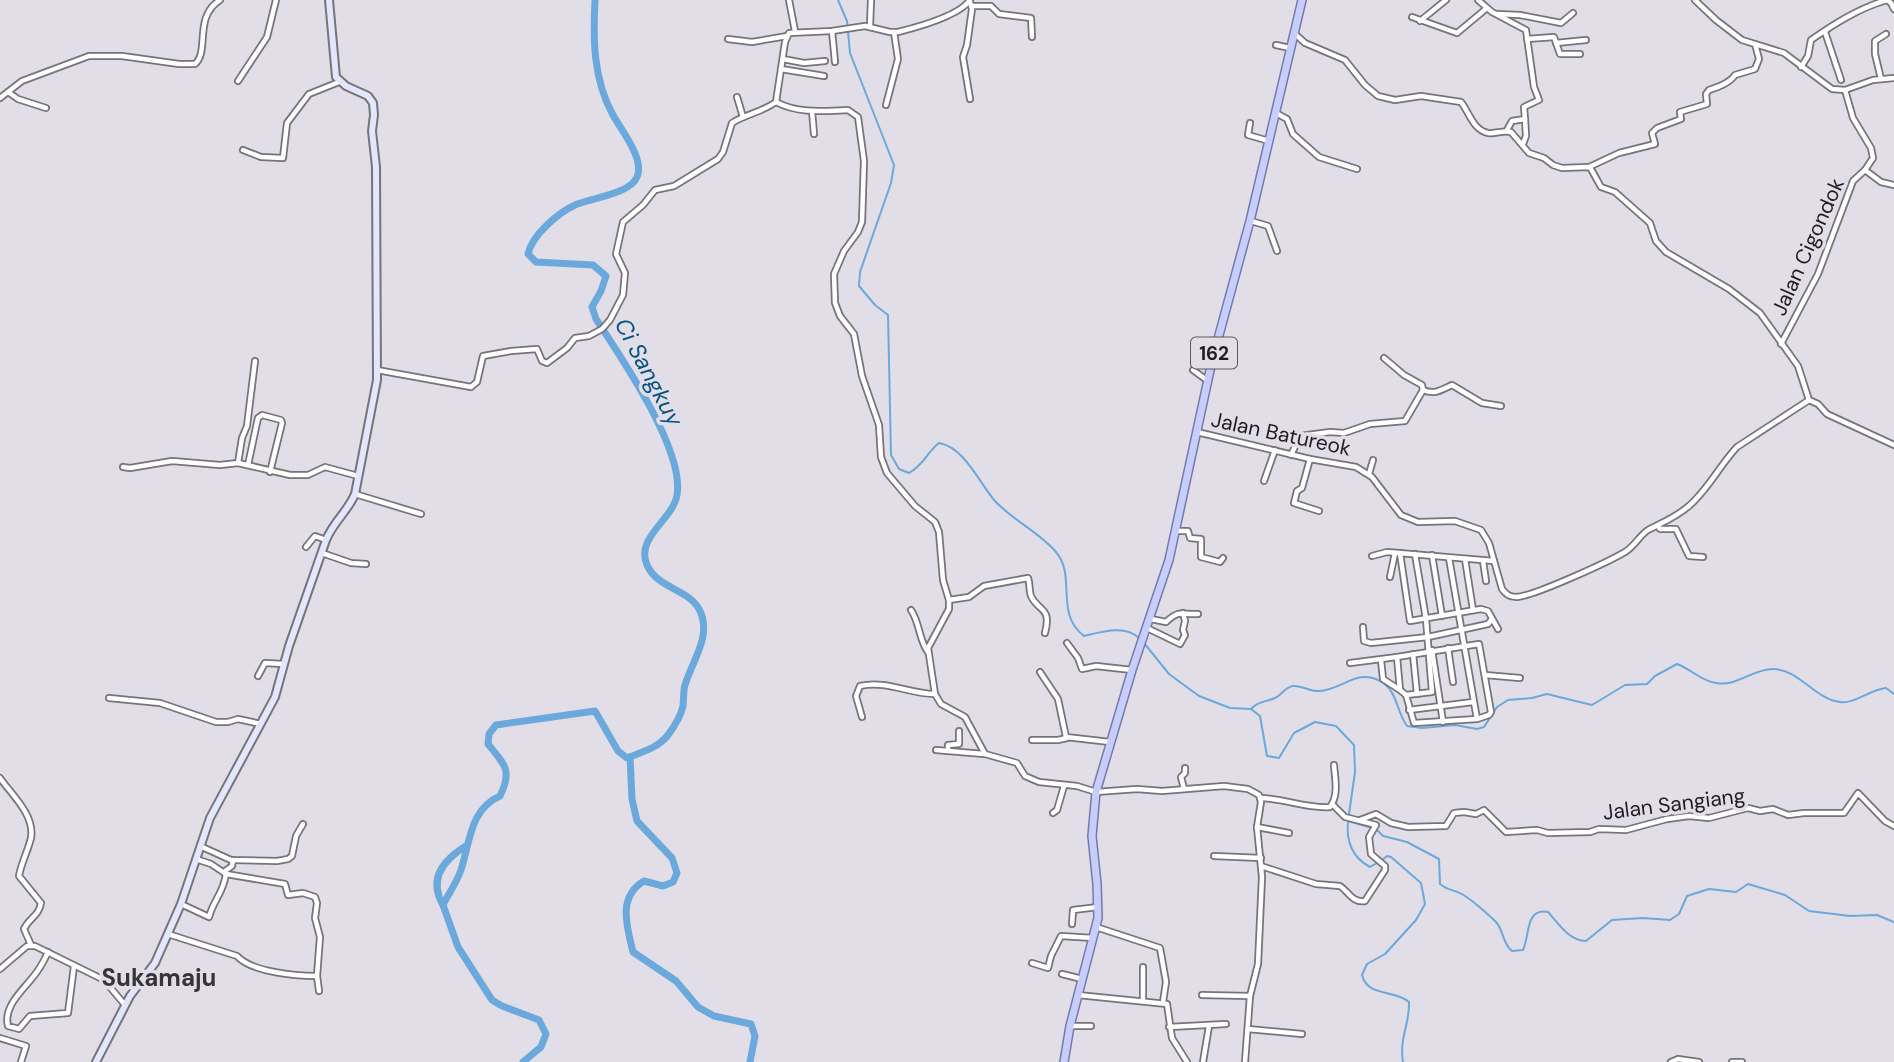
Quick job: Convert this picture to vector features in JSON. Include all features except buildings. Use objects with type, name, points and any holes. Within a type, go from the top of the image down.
[{"type":"main road","name":"162","points":[[1064,1062],[1077,995],[1096,927],[1098,907],[1092,836],[1096,792],[1139,647],[1151,619],[1169,560],[1208,381],[1250,221],[1302,0]]},
{"type":"street","points":[[0,98],[24,80],[89,57],[122,56],[195,64],[200,57],[205,20],[212,7],[220,0]]},
{"type":"street","points":[[237,81],[267,37],[276,0]]},
{"type":"street","points":[[96,1062],[130,996],[152,969],[181,904],[199,846],[221,796],[275,698],[326,540],[335,521],[350,505],[355,494],[376,391],[376,177],[372,131],[374,107],[368,96],[339,82],[335,72],[329,0]]},
{"type":"street","points":[[789,0],[795,32]]},
{"type":"street","points":[[870,26],[871,0]]},
{"type":"street","points":[[1420,21],[1446,0]]},
{"type":"street","points":[[1478,0],[1496,14],[1524,28]]},
{"type":"street","points":[[1696,0],[1742,40],[1778,50],[1832,89],[1845,90],[1881,79],[1894,78]]},
{"type":"street","points":[[1801,67],[1808,56],[1811,40],[1875,4],[1889,0],[1894,9]]},
{"type":"street","points":[[970,99],[963,57],[967,45],[971,3]]},
{"type":"street","points":[[728,39],[752,42],[795,32],[870,26],[894,32],[926,24],[971,3],[991,6],[999,14],[1032,18],[1032,37]]},
{"type":"street","points":[[1412,17],[1459,33],[1487,8]]},
{"type":"street","points":[[1496,14],[1562,23],[1573,13]]},
{"type":"street","points":[[1523,144],[1526,136],[1524,107],[1539,99],[1534,87],[1524,28],[1526,16]]},
{"type":"street","points":[[832,31],[835,62]]},
{"type":"street","points":[[886,105],[898,59],[894,32]]},
{"type":"street","points":[[1825,32],[1841,80]]},
{"type":"street","points":[[1294,34],[1305,43],[1345,61],[1371,92],[1378,96],[1395,100],[1420,96],[1459,102],[1463,104],[1477,128],[1489,133],[1507,130],[1513,121],[1525,118]]},
{"type":"street","points":[[1881,79],[1875,41],[1886,34]]},
{"type":"street","points":[[377,370],[471,387],[477,382],[484,356],[533,349],[538,351],[542,361],[547,363],[568,348],[575,338],[589,336],[602,329],[610,320],[625,288],[625,274],[616,254],[623,222],[643,205],[655,190],[674,186],[718,159],[723,152],[730,125],[743,117],[757,114],[776,102],[787,36]]},
{"type":"street","points":[[1527,39],[1552,37],[1556,39],[1561,55],[1580,54]]},
{"type":"street","points":[[1556,43],[1586,40]]},
{"type":"street","points":[[1507,130],[1532,156],[1544,158],[1558,167],[1588,167],[1619,153],[1655,144],[1652,133],[1655,129],[1681,119],[1680,112],[1707,104],[1708,90],[1720,87],[1735,75],[1755,69],[1759,59],[1755,44]]},
{"type":"street","points":[[1276,45],[1291,49]]},
{"type":"street","points":[[783,59],[804,63],[825,61]]},
{"type":"street","points":[[781,69],[824,76]]},
{"type":"street","points":[[243,150],[261,157],[283,158],[287,122],[309,94],[339,82]]},
{"type":"street","name":"Jalan Cigondok","points":[[1781,344],[1818,274],[1853,181],[1865,170],[1873,155],[1853,118],[1845,90]]},
{"type":"street","points":[[8,92],[18,99],[47,107]]},
{"type":"street","points":[[737,97],[743,117]]},
{"type":"street","points":[[776,102],[794,110],[848,110],[858,118],[864,161],[862,222],[834,274],[835,303],[840,316],[853,334],[862,376],[879,425],[881,457],[887,473],[938,528],[949,612],[930,642],[928,652],[935,694],[941,704],[965,717],[985,754]]},
{"type":"street","points":[[812,111],[814,134]]},
{"type":"street","points":[[1276,113],[1287,119],[1293,134],[1318,157],[1357,169]]},
{"type":"street","points":[[1250,123],[1248,135],[1269,141]]},
{"type":"street","points":[[1588,167],[1601,187],[1615,192],[1650,223],[1656,241],[1665,252],[1729,289],[1760,313],[1798,366],[1809,400],[1818,404],[1827,414],[1894,444]]},
{"type":"street","points":[[1865,170],[1881,182],[1894,186]]},
{"type":"street","points":[[1250,221],[1268,226],[1277,251]]},
{"type":"street","points":[[376,306],[386,307]]},
{"type":"street","points":[[1291,455],[1300,436],[1344,433],[1370,424],[1405,421],[1423,390],[1422,385],[1404,375],[1384,358]]},
{"type":"street","points":[[238,463],[247,426],[256,361]]},
{"type":"street","points":[[1193,370],[1208,381]]},
{"type":"street","points":[[1423,390],[1433,393],[1452,386],[1482,402],[1502,406]]},
{"type":"street","name":"Jalan Batureok","points":[[1197,432],[1310,459],[1349,464],[1369,474],[1393,507],[1412,521],[1455,521],[1481,530],[1489,543],[1502,589],[1507,595],[1520,596],[1633,547],[1644,533],[1688,507],[1706,489],[1738,447],[1809,400]]},
{"type":"street","points":[[248,465],[258,418],[261,415],[268,416],[282,423],[270,472]]},
{"type":"street","points":[[1264,481],[1275,450]]},
{"type":"street","points":[[1310,459],[1302,488],[1297,491],[1294,503],[1319,512]]},
{"type":"street","points":[[1369,474],[1373,460]]},
{"type":"street","points":[[123,467],[172,461],[238,463],[290,475],[311,474],[323,467],[358,476]]},
{"type":"street","points":[[355,494],[421,514]]},
{"type":"street","points":[[1658,526],[1661,529],[1676,529],[1689,556],[1703,556]]},
{"type":"street","points":[[1175,531],[1188,531],[1190,538],[1201,539],[1201,557],[1220,562],[1223,558]]},
{"type":"street","points":[[306,547],[315,536],[326,540]]},
{"type":"street","points":[[1372,556],[1382,552],[1494,561]]},
{"type":"street","points":[[322,553],[351,563],[366,564]]},
{"type":"street","points":[[1390,577],[1398,553]]},
{"type":"street","points":[[1398,553],[1410,621],[1473,610],[1488,611],[1498,629]]},
{"type":"street","points":[[1415,554],[1443,722]]},
{"type":"street","points":[[1432,555],[1442,616]]},
{"type":"street","points":[[1449,558],[1477,719]]},
{"type":"street","points":[[1465,559],[1473,610]]},
{"type":"street","points":[[1483,561],[1486,581]]},
{"type":"street","points":[[949,600],[969,597],[984,586],[1028,578],[1031,597],[1046,615],[1048,622],[1045,633]]},
{"type":"street","points":[[911,610],[919,624],[925,650],[928,652]]},
{"type":"street","points":[[1147,629],[1180,644],[1185,635],[1183,613]]},
{"type":"street","points":[[1151,619],[1166,622],[1175,614],[1198,614]]},
{"type":"street","points":[[1363,627],[1364,641],[1368,643],[1428,637],[1488,624],[1492,619]]},
{"type":"street","points":[[1067,643],[1079,658],[1082,668],[1096,666],[1132,670]]},
{"type":"street","points":[[1350,663],[1479,644],[1491,712],[1477,719],[1416,724],[1412,722],[1405,695],[1383,679],[1381,660]]},
{"type":"street","points":[[1448,648],[1453,682]]},
{"type":"street","points":[[1405,695],[1432,692],[1431,651]]},
{"type":"street","points":[[1413,654],[1417,694]]},
{"type":"street","points":[[1397,657],[1400,690]]},
{"type":"street","points":[[258,676],[266,663],[284,664]]},
{"type":"street","points":[[1040,672],[1058,699],[1067,738]]},
{"type":"street","points":[[1485,675],[1520,678]]},
{"type":"street","points":[[862,717],[856,696],[860,686],[891,685],[911,692],[935,694]]},
{"type":"street","points":[[109,698],[160,703],[216,722],[238,719],[262,724]]},
{"type":"street","points":[[1409,710],[1473,702]]},
{"type":"street","points":[[948,751],[948,745],[959,744],[959,731]]},
{"type":"street","points":[[1032,740],[1067,738],[1111,742]]},
{"type":"street","points":[[936,750],[985,754],[1017,763],[1025,776],[1039,782],[1077,786],[1096,792],[1240,787],[1254,792],[1260,798],[1321,807],[1330,807],[1332,804],[1336,788],[1334,765]]},
{"type":"street","points":[[1184,789],[1181,777],[1185,768]]},
{"type":"street","points":[[0,778],[23,808],[32,828],[19,876],[41,903],[38,914],[24,929],[31,945],[104,980],[126,1006]]},
{"type":"street","points":[[1053,813],[1057,810],[1064,786]]},
{"type":"street","name":"Jalan Sangiang","points":[[1360,820],[1376,814],[1402,826],[1439,828],[1446,826],[1454,813],[1476,814],[1484,810],[1506,832],[1590,832],[1599,829],[1626,830],[1689,816],[1709,818],[1748,808],[1760,811],[1773,809],[1788,816],[1804,813],[1844,813],[1858,793],[1885,821],[1894,826]]},
{"type":"street","points":[[1245,1062],[1250,996],[1258,964],[1261,858],[1257,827],[1260,798]]},
{"type":"street","points":[[1261,866],[1316,884],[1340,886],[1348,895],[1363,901],[1385,870],[1385,866],[1371,854],[1369,837],[1375,827],[1345,817],[1332,804]]},
{"type":"street","points":[[199,846],[233,860],[277,861],[291,858],[296,836],[303,824]]},
{"type":"street","points":[[1257,827],[1289,833]]},
{"type":"street","points":[[1214,856],[1261,858]]},
{"type":"street","points":[[195,859],[225,873],[285,884],[288,895],[303,893],[315,897],[315,918],[320,937],[317,976],[319,990]]},
{"type":"street","points":[[181,904],[209,918],[212,905],[223,891],[225,873],[232,866],[233,860]]},
{"type":"street","points":[[1072,924],[1073,910],[1098,907]]},
{"type":"street","points":[[1096,927],[1160,948],[1166,982],[1163,1002]]},
{"type":"street","points":[[167,934],[237,956],[256,968],[300,976],[317,976]]},
{"type":"street","points":[[1032,963],[1048,969],[1061,936],[1093,938]]},
{"type":"street","points":[[0,970],[31,945]]},
{"type":"street","points":[[48,952],[12,1003],[7,1018],[8,1026],[18,1029],[30,1016],[68,1013],[74,966]]},
{"type":"street","points":[[1143,967],[1143,1000]]},
{"type":"street","points":[[1062,974],[1082,979]]},
{"type":"street","points":[[1077,995],[1163,1002],[1169,1006],[1169,1027],[1183,1061]]},
{"type":"street","points":[[1202,995],[1250,996]]},
{"type":"street","points":[[1169,1027],[1226,1024]]},
{"type":"street","points":[[1070,1026],[1091,1026]]},
{"type":"street","points":[[1203,1062],[1209,1026]]},
{"type":"street","points":[[1248,1029],[1302,1034]]},
{"type":"street","points":[[0,1038],[24,1044],[26,1048],[21,1062]]},
{"type":"street","points":[[1671,1062],[1678,1059],[1699,1062]]},
{"type":"street","points":[[1732,1062],[1742,1062]]},
{"type":"waterway","name":"Ci Sangkuy","points":[[523,1062],[541,1047],[546,1034],[539,1020],[492,1000],[458,947],[443,905],[459,874],[477,818],[490,802],[500,796],[506,780],[505,768],[488,744],[489,734],[496,725],[595,711],[618,751],[627,758],[649,749],[664,739],[679,717],[685,685],[700,648],[704,628],[703,619],[694,602],[658,579],[647,565],[646,546],[674,504],[677,476],[671,454],[649,405],[596,319],[592,307],[606,276],[593,265],[536,262],[528,254],[540,232],[561,213],[575,205],[627,188],[633,183],[639,170],[635,153],[613,115],[601,87],[595,44],[595,0]]},
{"type":"waterway","points":[[838,0],[847,21],[850,53],[894,165],[891,183],[860,272],[859,286],[875,305],[888,315],[891,455],[899,469],[909,473],[919,466],[939,443],[956,451],[994,500],[1056,552],[1065,572],[1067,606],[1075,627],[1084,636],[1121,630],[1140,639]]},
{"type":"waterway","points":[[1144,643],[1169,674],[1199,696],[1230,708],[1251,709],[1260,716],[1267,756],[1279,758],[1294,733],[1315,722],[1336,726],[1354,745],[1355,772],[1348,821],[1376,829],[1383,836],[1407,842],[1439,859],[1440,884],[1465,896],[1493,919],[1512,951],[1523,950],[1532,918],[1541,912],[1548,912],[1569,935],[1586,941],[1612,920],[1670,920],[1679,914],[1687,896],[1709,889],[1736,892],[1748,884],[1785,895],[1809,911],[1850,916],[1877,915],[1894,922]]},
{"type":"waterway","points":[[1251,709],[1277,697],[1290,687],[1327,690],[1364,677],[1386,685],[1394,696],[1407,726],[1422,728],[1455,725],[1477,729],[1484,727],[1497,707],[1508,700],[1547,694],[1592,705],[1625,685],[1647,684],[1655,676],[1677,664],[1706,680],[1724,684],[1765,670],[1782,670],[1823,696],[1840,702],[1851,701],[1886,688],[1894,694]]},
{"type":"waterway","points":[[630,757],[632,799],[637,821],[672,858],[677,873],[673,882],[663,886],[644,881],[630,895],[626,913],[633,952],[676,981],[698,1007],[714,1016],[751,1024],[755,1036],[750,1062]]},
{"type":"waterway","points":[[1348,821],[1349,842],[1354,853],[1370,867],[1377,863]]},
{"type":"waterway","points":[[443,905],[437,887],[440,871],[451,857],[466,846]]},
{"type":"waterway","points":[[1382,860],[1387,856],[1391,857],[1421,883],[1425,904],[1416,920],[1385,954],[1367,964],[1362,975],[1370,987],[1409,1002],[1402,1045],[1403,1062]]},
{"type":"district","name":"Sukamaju","points":[[159,977]]}]
